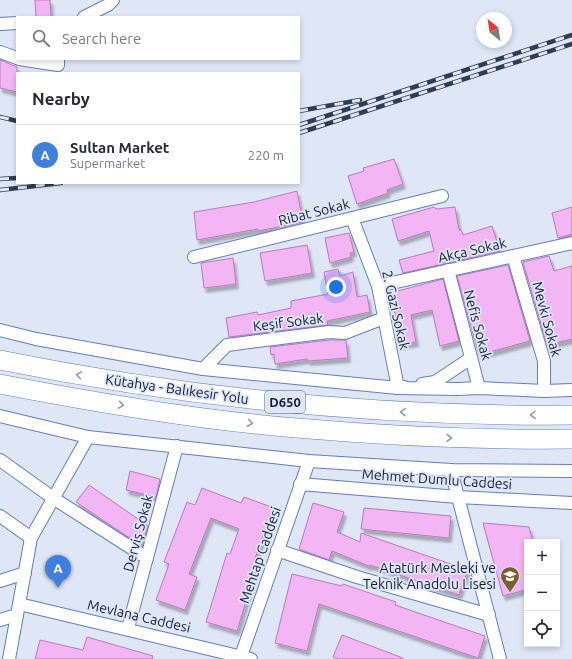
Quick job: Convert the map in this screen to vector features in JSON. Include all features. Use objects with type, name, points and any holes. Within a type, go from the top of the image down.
[{"type":"highway","name":"Kütahya - Balıkesir Yolu","points":[[0,360],[130,383],[266,400],[455,415],[572,415]]},
{"type":"highway","name":"Kütahya - Balıkesir Yolu","points":[[0,384],[74,398],[174,413],[295,428],[458,438],[572,439]]},
{"type":"street","points":[[86,16],[108,5],[113,0]]},
{"type":"street","points":[[0,24],[16,23]]},
{"type":"street","points":[[0,52],[16,58]]},
{"type":"street","points":[[25,60],[58,65],[58,60]]},
{"type":"street","name":"Ribat Sokak","points":[[194,257],[442,196]]},
{"type":"street","name":"2. Gazi Sokak","points":[[352,218],[378,286],[398,388]]},
{"type":"street","name":"Akça Sokak","points":[[378,286],[572,243]]},
{"type":"street","name":"Mevki Sokak","points":[[513,256],[544,361],[544,391]]},
{"type":"street","name":"Nefis Sokak","points":[[448,270],[479,388]]},
{"type":"street","name":"Keşif Sokak","points":[[203,369],[227,345],[329,332],[345,333],[384,318]]},
{"type":"street","points":[[0,330],[36,339],[203,369],[398,388],[458,390],[479,388],[544,391],[572,390]]},
{"type":"street","points":[[398,388],[435,382],[471,358]]},
{"type":"street","points":[[0,416],[88,437],[309,461],[451,470],[572,471]]},
{"type":"street","points":[[9,659],[31,538],[88,437]]},
{"type":"street","name":"Derviş Sokak","points":[[128,628],[178,446]]},
{"type":"street","points":[[0,460],[53,498],[147,558]]},
{"type":"street","name":"Mehtap Caddesi","points":[[244,658],[277,550],[309,461]]},
{"type":"street","points":[[451,470],[500,659]]},
{"type":"street","name":"Mehmet Dumlu Caddesi","points":[[300,484],[458,497],[572,503]]},
{"type":"street","points":[[0,516],[31,538]]},
{"type":"street","points":[[277,550],[357,577],[489,616]]},
{"type":"street","points":[[0,581],[25,573]]},
{"type":"street","points":[[0,620],[18,609]]},
{"type":"street","name":"Mevlana Caddesi","points":[[18,609],[128,628],[244,658]]},
{"type":"building","points":[[35,0],[50,0],[51,16],[36,16]]},
{"type":"building","points":[[0,60],[17,67],[17,72],[16,92],[0,88]]},
{"type":"building","points":[[394,159],[403,184],[387,190],[388,193],[357,204],[348,176],[364,171],[363,168]]},
{"type":"building","points":[[297,191],[303,222],[258,231],[258,229],[197,240],[194,212],[254,202]]},
{"type":"building","points":[[434,207],[436,209],[455,207],[459,230],[461,230],[463,235],[492,226],[500,251],[403,273],[399,260],[434,251],[429,231],[398,241],[392,219]]},
{"type":"building","points":[[572,207],[572,234],[558,238],[552,213]]},
{"type":"building","points":[[349,233],[354,252],[350,253],[351,257],[330,263],[325,238]]},
{"type":"building","points":[[307,245],[312,273],[265,281],[260,253]]},
{"type":"building","points":[[549,256],[554,271],[572,266],[572,339],[547,345],[523,262]]},
{"type":"building","points":[[233,258],[236,284],[204,288],[201,263]]},
{"type":"building","points":[[508,265],[530,341],[479,355],[457,276]]},
{"type":"building","points":[[338,269],[340,276],[353,272],[357,297],[367,295],[370,312],[327,321],[328,325],[229,337],[226,318],[257,312],[258,315],[291,308],[291,301],[328,294],[324,272]]},
{"type":"building","points":[[443,279],[459,341],[440,346],[432,310],[411,315],[416,342],[398,345],[395,327],[398,327],[390,293]]},
{"type":"building","points":[[329,340],[346,340],[348,358],[308,361],[307,359],[275,364],[274,354],[271,355],[270,347]]},
{"type":"building","points":[[130,471],[160,479],[156,497],[126,490]]},
{"type":"building","points":[[89,485],[148,526],[144,539],[140,545],[76,502]]},
{"type":"building","points":[[202,488],[241,503],[244,497],[274,508],[254,561],[258,562],[237,631],[206,622],[227,553],[230,554],[239,529],[211,518],[189,574],[197,577],[185,610],[156,600],[169,564],[164,562],[187,502],[195,505]]},
{"type":"building","points":[[313,503],[344,512],[337,532],[360,542],[361,533],[468,570],[459,595],[370,565],[369,566],[332,551],[329,560],[299,549]]},
{"type":"building","points":[[364,508],[451,516],[449,538],[361,529]]},
{"type":"building","points":[[483,523],[529,527],[532,539],[524,539],[524,590],[503,596]]},
{"type":"building","points":[[292,574],[342,586],[343,584],[396,602],[395,605],[485,636],[478,658],[319,604],[307,651],[275,643]]},
{"type":"building","points":[[342,635],[403,659],[339,659],[333,657]]},
{"type":"building","points":[[87,637],[153,656],[152,659],[35,659],[40,640],[83,650]]},
{"type":"railway","points":[[300,125],[572,35]]},
{"type":"railway","points":[[300,133],[572,44]]},
{"type":"railway","points":[[300,111],[360,100]]},
{"type":"railway","points":[[0,117],[16,121]]},
{"type":"railway","points":[[0,179],[16,178]]},
{"type":"railway","points":[[0,190],[52,184]]},
{"type":"place","name":"Sultan Market","points":[[58,588]]},
{"type":"place","name":"Atatürk Mesleki ve Teknik Anadolu Lisesi","points":[[510,593]]}]
